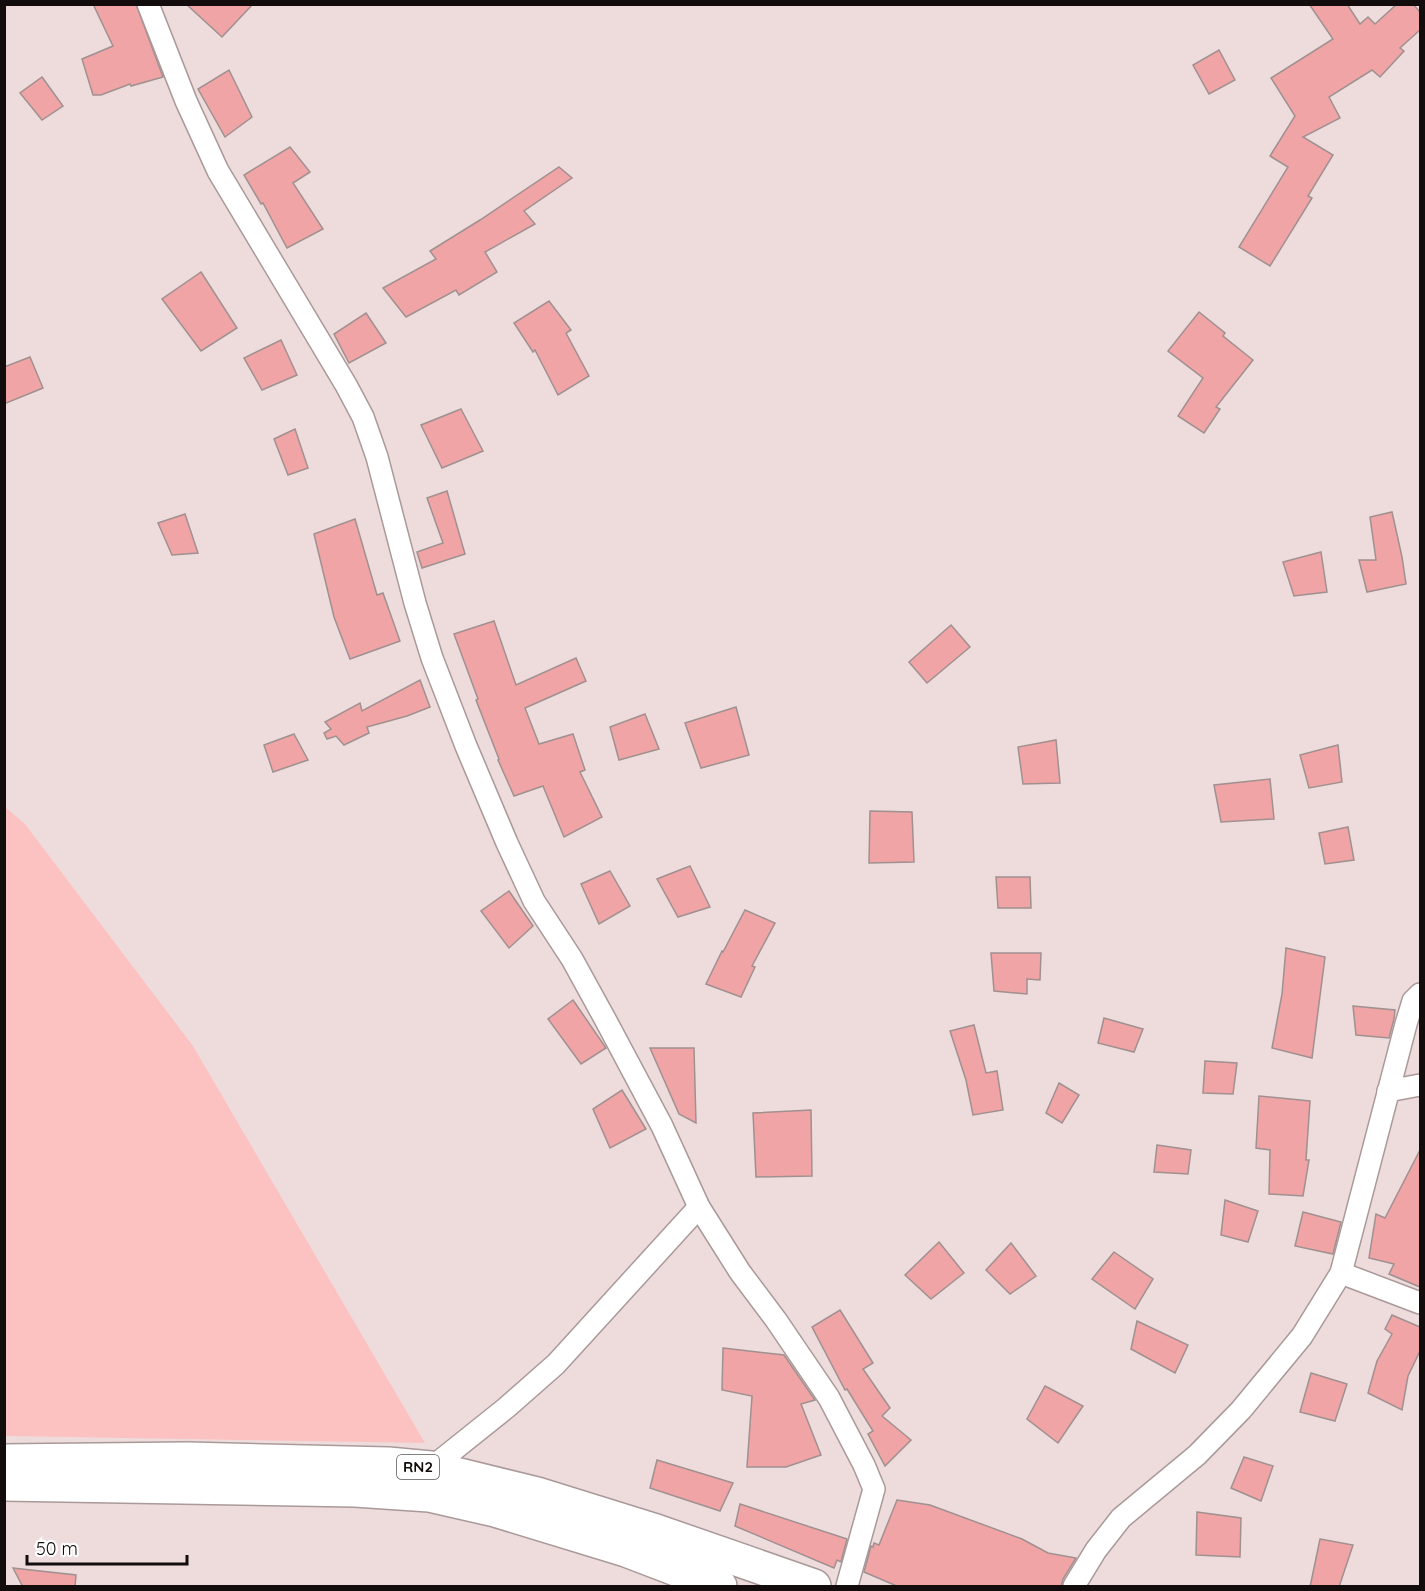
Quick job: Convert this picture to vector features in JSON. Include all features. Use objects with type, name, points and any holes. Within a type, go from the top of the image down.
[{"type":"highway","name":"RN2","points":[[4,1461],[188,1459],[388,1464],[431,1468],[537,1494],[635,1524],[814,1587]]},
{"type":"highway","name":"RN2","points":[[4,1485],[355,1490],[429,1495],[495,1510],[627,1550],[720,1587]]},
{"type":"street","points":[[148,4],[186,101],[218,171],[363,417],[377,457],[415,603],[432,658],[466,746],[534,901],[572,959],[605,1019],[662,1126],[699,1207],[740,1272],[829,1398],[864,1465],[874,1489],[846,1587]]},
{"type":"street","points":[[1074,1587],[1096,1550],[1120,1518],[1197,1455],[1241,1410],[1302,1336],[1341,1273],[1413,1001],[1420,994]]},
{"type":"street","points":[[1389,1090],[1420,1085]]},
{"type":"street","points":[[431,1468],[507,1408],[556,1364],[699,1207]]},
{"type":"street","points":[[1341,1273],[1420,1303]]},
{"type":"shaded area","points":[[4,806],[25,824],[193,1046],[425,1443],[5,1436]]},
{"type":"building","points":[[93,4],[136,4],[163,77],[131,86],[130,84],[101,95],[93,95],[82,59],[113,46]]},
{"type":"building","points":[[186,4],[253,4],[222,37]]},
{"type":"building","points":[[1309,4],[1347,4],[1360,24],[1368,17],[1375,24],[1397,4],[1413,4],[1420,12],[1420,30],[1400,48],[1404,51],[1380,77],[1372,70],[1329,97],[1340,118],[1303,137],[1333,155],[1308,196],[1312,198],[1270,266],[1239,247],[1288,167],[1270,156],[1295,116],[1271,78],[1333,39]]},
{"type":"building","points":[[1219,50],[1235,80],[1209,94],[1193,65]]},
{"type":"building","points":[[229,70],[252,117],[225,137],[198,89]]},
{"type":"building","points":[[42,77],[63,106],[42,120],[20,93]]},
{"type":"building","points":[[290,147],[310,172],[293,183],[323,229],[287,248],[263,203],[261,204],[244,175]]},
{"type":"building","points":[[559,167],[572,178],[524,211],[535,224],[485,252],[497,272],[459,295],[456,290],[406,317],[383,288],[436,259],[430,251]]},
{"type":"building","points":[[201,272],[237,328],[201,351],[162,299]]},
{"type":"building","points":[[549,301],[571,330],[566,333],[589,376],[558,395],[535,350],[533,352],[514,323]]},
{"type":"building","points":[[1199,312],[1225,333],[1223,336],[1253,360],[1216,407],[1220,409],[1204,433],[1178,416],[1203,378],[1168,351]]},
{"type":"building","points":[[366,313],[386,343],[349,363],[334,334]]},
{"type":"building","points":[[281,340],[297,375],[262,390],[244,358]]},
{"type":"building","points":[[30,357],[43,388],[4,404],[4,367]]},
{"type":"building","points":[[461,409],[483,451],[442,468],[421,425]]},
{"type":"building","points":[[295,429],[308,468],[288,475],[274,439]]},
{"type":"building","points":[[447,491],[465,554],[422,568],[417,552],[443,543],[427,498]]},
{"type":"building","points":[[1392,512],[1406,584],[1367,592],[1359,560],[1376,560],[1370,517]]},
{"type":"building","points":[[185,514],[198,553],[172,555],[158,523]]},
{"type":"building","points":[[355,519],[377,595],[383,593],[400,641],[350,659],[334,617],[314,534]]},
{"type":"building","points":[[1321,552],[1327,592],[1294,596],[1283,562]]},
{"type":"building","points":[[494,621],[516,685],[576,658],[586,681],[525,708],[539,744],[573,734],[585,770],[580,772],[602,817],[564,837],[543,786],[514,796],[498,760],[454,634]]},
{"type":"building","points":[[951,625],[970,647],[927,683],[909,662]]},
{"type":"building","points":[[420,680],[430,707],[367,727],[369,733],[344,745],[336,736],[327,739],[324,733],[331,729],[325,722],[360,703],[362,711]]},
{"type":"building","points":[[736,707],[749,755],[701,768],[685,723]]},
{"type":"building","points":[[645,714],[659,749],[619,760],[610,727]]},
{"type":"building","points":[[294,734],[308,760],[273,772],[264,745]]},
{"type":"building","points":[[1056,740],[1060,783],[1023,784],[1018,747]]},
{"type":"building","points":[[1338,745],[1342,782],[1309,788],[1300,755]]},
{"type":"building","points":[[1270,779],[1274,819],[1221,822],[1214,785]]},
{"type":"building","points":[[870,811],[912,812],[914,862],[869,863]]},
{"type":"building","points":[[1348,827],[1354,860],[1325,864],[1319,833]]},
{"type":"building","points":[[690,866],[710,907],[678,917],[657,879]]},
{"type":"building","points":[[610,871],[630,906],[599,924],[581,884]]},
{"type":"building","points":[[996,877],[1030,877],[1031,908],[998,908]]},
{"type":"building","points":[[509,891],[533,926],[509,948],[481,911]]},
{"type":"building","points":[[745,910],[775,923],[752,966],[755,967],[741,997],[706,984]]},
{"type":"building","points":[[1286,948],[1325,957],[1312,1058],[1272,1048],[1282,994]]},
{"type":"building","points":[[991,953],[1041,953],[1040,980],[1027,979],[1027,994],[994,991]]},
{"type":"building","points":[[573,1000],[606,1048],[581,1064],[548,1019]]},
{"type":"building","points":[[1353,1006],[1395,1010],[1389,1038],[1356,1035]]},
{"type":"building","points":[[1104,1018],[1143,1029],[1134,1052],[1098,1043]]},
{"type":"building","points":[[974,1025],[986,1073],[997,1071],[1003,1110],[973,1115],[966,1080],[950,1031]]},
{"type":"building","points":[[650,1048],[694,1048],[696,1123],[679,1114]]},
{"type":"building","points":[[1205,1061],[1237,1063],[1233,1094],[1203,1093]]},
{"type":"building","points":[[1059,1083],[1079,1095],[1062,1123],[1046,1113]]},
{"type":"building","points":[[622,1090],[646,1129],[610,1148],[593,1109]]},
{"type":"building","points":[[1259,1096],[1310,1101],[1306,1160],[1309,1160],[1303,1196],[1269,1194],[1270,1150],[1256,1148]]},
{"type":"building","points":[[811,1110],[812,1176],[756,1177],[753,1113]]},
{"type":"building","points":[[1157,1145],[1191,1150],[1188,1174],[1154,1172]]},
{"type":"building","points":[[1420,1150],[1420,1287],[1389,1274],[1394,1264],[1369,1258],[1376,1214],[1385,1218]]},
{"type":"building","points":[[1225,1200],[1258,1211],[1248,1242],[1221,1235]]},
{"type":"building","points":[[1303,1212],[1341,1222],[1333,1254],[1295,1246]]},
{"type":"building","points":[[939,1242],[964,1273],[931,1299],[905,1275]]},
{"type":"building","points":[[1011,1243],[1036,1276],[1010,1294],[986,1270]]},
{"type":"building","points":[[1114,1252],[1153,1279],[1135,1309],[1092,1279]]},
{"type":"building","points":[[840,1310],[873,1363],[863,1369],[890,1408],[882,1416],[911,1440],[885,1466],[868,1434],[873,1431],[847,1389],[845,1390],[812,1327]]},
{"type":"building","points":[[1392,1315],[1420,1327],[1420,1351],[1408,1376],[1402,1410],[1368,1393],[1377,1361],[1392,1334],[1385,1329]]},
{"type":"building","points":[[1137,1321],[1188,1345],[1175,1373],[1131,1349]]},
{"type":"building","points":[[723,1348],[784,1355],[815,1400],[801,1404],[821,1455],[786,1467],[747,1467],[752,1396],[722,1390]]},
{"type":"building","points":[[1311,1373],[1347,1384],[1335,1421],[1300,1412]]},
{"type":"building","points":[[1045,1386],[1083,1406],[1058,1443],[1027,1419]]},
{"type":"building","points":[[1244,1457],[1273,1466],[1261,1501],[1231,1488]]},
{"type":"building","points":[[657,1460],[733,1483],[720,1511],[650,1488]]},
{"type":"building","points":[[897,1500],[930,1505],[1022,1539],[1048,1553],[1076,1558],[1063,1579],[1061,1587],[899,1587],[864,1572],[871,1546],[873,1547],[874,1543],[879,1545]]},
{"type":"building","points":[[740,1504],[847,1539],[841,1562],[837,1560],[834,1568],[735,1526]]},
{"type":"building","points":[[1197,1512],[1241,1518],[1240,1557],[1196,1555]]},
{"type":"building","points":[[1320,1539],[1353,1545],[1339,1587],[1310,1587]]},
{"type":"building","points":[[13,1568],[76,1575],[75,1587],[23,1587]]}]
